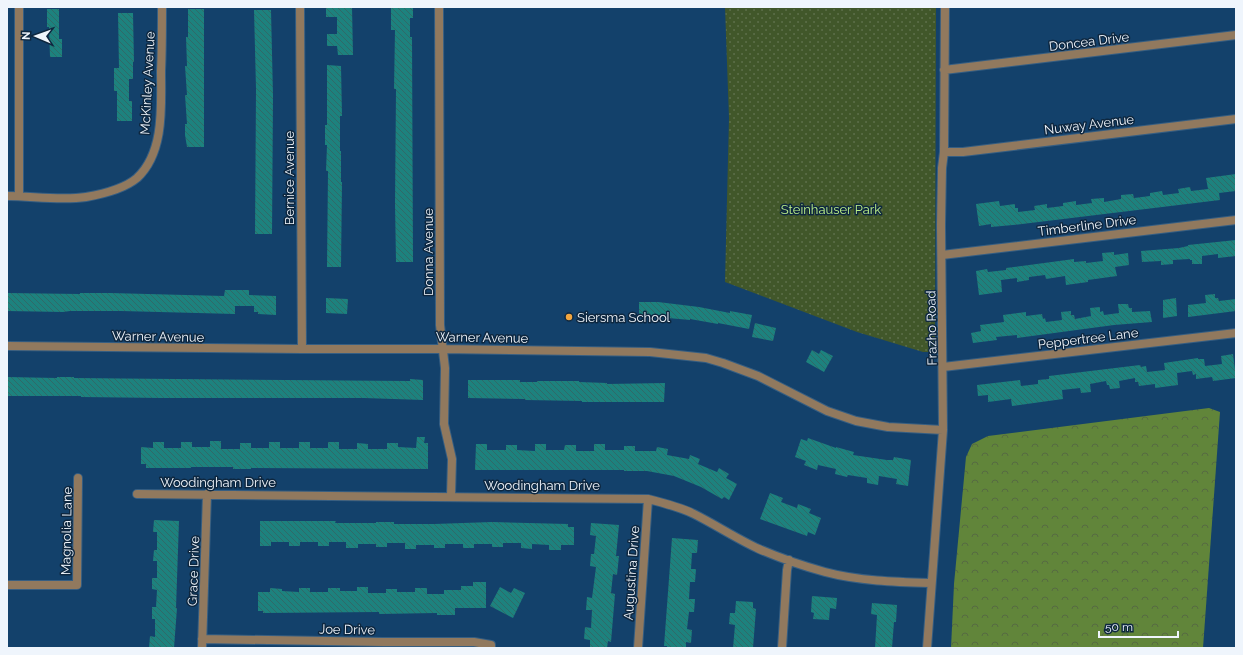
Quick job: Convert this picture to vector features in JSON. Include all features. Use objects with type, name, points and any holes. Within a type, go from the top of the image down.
[{"type":"street","points":[[7,196],[19,196],[19,7]]},
{"type":"street","name":"McKinley Avenue","points":[[19,196],[69,198],[85,197],[109,192],[137,178],[149,162],[155,148],[160,126],[162,7]]},
{"type":"street","name":"Bernice Avenue","points":[[300,7],[302,350]]},
{"type":"street","name":"Donna Avenue","points":[[439,7],[440,325],[445,368],[444,424],[452,459],[451,496]]},
{"type":"street","name":"Frazho Road","points":[[927,648],[943,430],[944,367],[942,168],[944,152],[945,7]]},
{"type":"street","name":"Doncea Drive","points":[[944,70],[1236,35]]},
{"type":"street","name":"Nuway Avenue","points":[[944,152],[963,152],[1236,119]]},
{"type":"street","name":"Timberline Drive","points":[[942,255],[1236,220]]},
{"type":"street","name":"Peppertree Lane","points":[[944,367],[1236,333]]},
{"type":"street","name":"Warner Avenue","points":[[7,346],[302,350],[442,349],[650,352],[706,358],[724,363],[758,376],[828,411],[846,417],[888,427],[943,430]]},
{"type":"street","name":"Magnolia Lane","points":[[7,585],[77,585],[78,478]]},
{"type":"street","name":"Woodingham Drive","points":[[137,494],[648,499],[672,505],[694,514],[759,549],[826,572],[860,578],[931,583]]},
{"type":"street","name":"Grace Drive","points":[[202,648],[207,494]]},
{"type":"street","name":"Augustina Drive","points":[[638,648],[648,499]]},
{"type":"street","points":[[782,648],[787,570],[789,560]]},
{"type":"street","name":"Joe Drive","points":[[202,639],[474,642],[491,646]]},
{"type":"green space","name":"Steinhauser Park","points":[[725,7],[936,7],[935,352],[923,352],[857,332],[725,282],[729,118]]},
{"type":"green space","points":[[1209,408],[1220,412],[1203,648],[951,648],[954,584],[966,457],[972,444],[988,436]]},
{"type":"building","points":[[326,7],[352,7],[353,55],[338,55],[337,46],[327,46],[327,34],[337,34],[337,17],[326,17]]},
{"type":"building","points":[[391,8],[413,8],[413,18],[410,18],[410,37],[412,37],[413,262],[396,262],[396,89],[394,89],[395,30],[391,30]]},
{"type":"building","points":[[47,9],[59,9],[59,39],[62,39],[62,57],[50,57]]},
{"type":"building","points":[[188,9],[204,9],[204,147],[187,147],[185,135],[185,124],[187,124],[185,66],[187,66],[186,37],[188,37]]},
{"type":"building","points":[[254,10],[271,10],[273,96],[272,234],[255,234],[256,89]]},
{"type":"building","points":[[118,13],[133,13],[133,79],[129,79],[129,101],[132,101],[132,121],[117,121],[117,91],[114,91],[114,68],[119,68]]},
{"type":"building","points":[[327,65],[341,66],[341,267],[327,267],[328,171],[326,171],[327,145],[325,145],[325,125],[327,125]]},
{"type":"building","points":[[1236,174],[1236,191],[1219,193],[1220,200],[1013,225],[991,227],[991,224],[979,226],[976,204],[999,201],[1000,206],[1015,204],[1015,208],[1018,208],[1018,212],[1035,210],[1034,206],[1047,204],[1047,208],[1063,206],[1063,203],[1076,201],[1076,205],[1092,203],[1091,199],[1104,198],[1104,202],[1121,199],[1121,195],[1133,194],[1134,198],[1150,196],[1150,193],[1162,191],[1163,195],[1179,193],[1178,189],[1190,187],[1191,191],[1208,189],[1206,178]]},
{"type":"building","points":[[1236,240],[1236,256],[1218,258],[1218,254],[1202,256],[1202,264],[1192,264],[1192,260],[1190,259],[1173,260],[1173,264],[1161,265],[1161,261],[1142,262],[1141,251],[1179,248],[1188,245]]},
{"type":"building","points":[[1114,252],[1114,255],[1128,253],[1129,265],[1115,267],[1117,276],[1066,285],[1065,276],[1046,279],[1045,275],[1029,277],[1029,280],[1017,282],[1017,278],[1001,280],[1002,292],[979,295],[976,271],[987,269],[988,272],[1006,270],[1006,268],[1074,259],[1074,262],[1086,261],[1086,263],[1103,261],[1102,253]]},
{"type":"building","points":[[225,290],[249,290],[249,295],[276,296],[276,315],[258,314],[258,312],[254,312],[254,306],[235,306],[235,314],[121,311],[7,311],[7,293],[110,293],[224,296]]},
{"type":"building","points":[[1215,294],[1215,298],[1218,298],[1219,301],[1236,299],[1236,311],[1188,317],[1188,305],[1206,303],[1205,295]]},
{"type":"building","points":[[326,298],[348,299],[347,314],[326,313]]},
{"type":"building","points":[[1176,298],[1177,316],[1163,318],[1163,300]]},
{"type":"building","points":[[639,302],[658,302],[752,315],[749,329],[690,319],[668,318],[669,316],[639,315]]},
{"type":"building","points":[[1118,304],[1128,304],[1129,308],[1132,308],[1132,312],[1150,311],[1152,322],[1114,325],[1017,338],[1017,335],[996,337],[997,340],[973,343],[971,333],[981,331],[980,325],[1004,322],[1003,315],[1026,312],[1026,316],[1042,314],[1043,319],[1045,318],[1046,322],[1062,320],[1061,312],[1071,311],[1071,315],[1074,315],[1075,319],[1091,316],[1090,308],[1100,307],[1100,312],[1103,311],[1104,315],[1119,313]]},
{"type":"building","points":[[755,323],[776,328],[773,341],[752,337]]},
{"type":"building","points":[[812,350],[819,354],[821,350],[833,356],[824,372],[806,362]]},
{"type":"building","points":[[1233,354],[1236,378],[1213,381],[1212,377],[1196,379],[1196,374],[1193,375],[1192,371],[1177,373],[1178,385],[1155,388],[1155,384],[1139,386],[1138,382],[1135,382],[1135,378],[1119,381],[1120,388],[1110,389],[1106,381],[1090,384],[1091,392],[1081,393],[1080,388],[1062,390],[1063,399],[1012,406],[1011,399],[988,402],[988,395],[978,396],[977,385],[1020,380],[1021,386],[1038,384],[1038,380],[1049,379],[1049,376],[1140,365],[1141,367],[1146,366],[1147,372],[1165,370],[1164,363],[1198,358],[1204,359],[1205,366],[1222,364],[1221,356]]},
{"type":"building","points":[[7,377],[410,381],[410,379],[423,380],[423,400],[364,398],[7,396]]},
{"type":"building","points":[[468,380],[520,380],[520,382],[579,381],[607,384],[665,383],[664,402],[582,402],[468,398]]},
{"type":"building","points":[[417,437],[425,437],[424,443],[428,443],[428,469],[233,469],[233,467],[146,468],[146,464],[141,464],[141,447],[153,448],[153,442],[164,442],[164,448],[181,448],[181,442],[192,442],[192,447],[210,447],[210,441],[221,441],[221,449],[240,449],[240,443],[251,443],[251,448],[269,448],[269,442],[280,442],[280,448],[299,448],[299,442],[310,442],[310,448],[328,448],[328,442],[339,442],[339,449],[357,449],[357,443],[368,444],[368,449],[387,449],[387,443],[398,443],[398,447],[416,448]]},
{"type":"building","points":[[808,438],[836,448],[854,452],[853,455],[887,460],[893,460],[894,457],[911,460],[908,486],[896,484],[897,479],[879,476],[878,485],[867,483],[867,478],[848,475],[847,477],[835,474],[836,469],[818,465],[817,470],[804,465],[806,461],[795,457],[801,439],[807,441]]},
{"type":"building","points":[[476,444],[487,444],[487,450],[506,450],[506,445],[517,445],[517,450],[535,451],[535,444],[546,444],[546,450],[564,450],[565,445],[576,445],[576,451],[594,451],[594,444],[605,444],[605,450],[624,450],[624,446],[635,446],[635,451],[656,451],[657,447],[668,449],[667,455],[689,459],[690,455],[700,459],[698,464],[717,472],[719,468],[729,474],[726,478],[737,484],[729,500],[724,497],[722,499],[701,487],[674,476],[647,471],[475,470]]},
{"type":"building","points":[[770,493],[783,498],[781,502],[797,508],[798,504],[811,509],[809,513],[821,518],[815,535],[808,532],[807,536],[760,519]]},
{"type":"building","points":[[154,520],[179,521],[177,608],[174,648],[149,648],[150,636],[155,637],[155,619],[152,619],[152,607],[156,607],[157,590],[152,589],[152,578],[157,578],[157,561],[153,561],[154,550],[157,550],[157,532],[153,532]]},
{"type":"building","points":[[260,521],[336,521],[335,523],[394,522],[394,524],[492,522],[568,524],[568,527],[574,527],[574,545],[561,545],[561,550],[549,550],[549,545],[532,544],[532,549],[521,548],[521,543],[503,543],[503,547],[492,547],[492,544],[474,544],[474,548],[463,548],[463,544],[445,544],[445,548],[434,548],[434,545],[416,545],[416,549],[405,549],[405,543],[387,543],[387,547],[376,547],[376,544],[358,544],[358,548],[346,548],[346,542],[329,542],[329,546],[318,546],[318,542],[300,542],[300,546],[289,546],[289,542],[271,542],[271,546],[260,546]]},
{"type":"building","points":[[591,523],[619,525],[616,556],[619,556],[617,575],[613,574],[611,593],[615,594],[611,642],[608,641],[607,648],[590,648],[590,640],[584,639],[585,627],[591,628],[592,610],[586,610],[587,597],[592,598],[596,567],[590,566],[591,554],[594,554],[596,536],[590,535]]},
{"type":"building","points":[[672,538],[698,540],[697,553],[692,553],[691,569],[696,569],[695,582],[690,582],[689,599],[695,599],[694,612],[689,612],[687,629],[692,630],[691,643],[686,642],[686,648],[667,648],[667,646],[664,646]]},
{"type":"building","points":[[473,582],[486,582],[486,608],[455,608],[455,615],[437,615],[437,613],[379,614],[379,612],[263,613],[263,611],[258,611],[258,592],[270,592],[270,588],[282,589],[282,591],[299,592],[299,588],[310,588],[310,592],[328,592],[328,588],[340,588],[340,591],[357,591],[357,587],[368,587],[368,593],[386,593],[386,589],[397,589],[397,592],[415,592],[415,588],[427,588],[427,594],[444,594],[444,590],[461,590],[461,586],[473,586]]},
{"type":"building","points":[[500,587],[511,593],[514,588],[525,593],[513,618],[490,606]]},
{"type":"building","points":[[812,596],[837,598],[836,609],[830,608],[829,620],[813,619],[814,613],[811,612]]},
{"type":"building","points":[[736,601],[753,602],[753,608],[756,609],[753,648],[733,648],[735,625],[729,624],[730,613],[735,613]]},
{"type":"building","points":[[872,603],[897,605],[892,648],[875,648],[877,615],[871,614]]},
{"type":"place","name":"Siersma School","points":[[569,317]]}]
